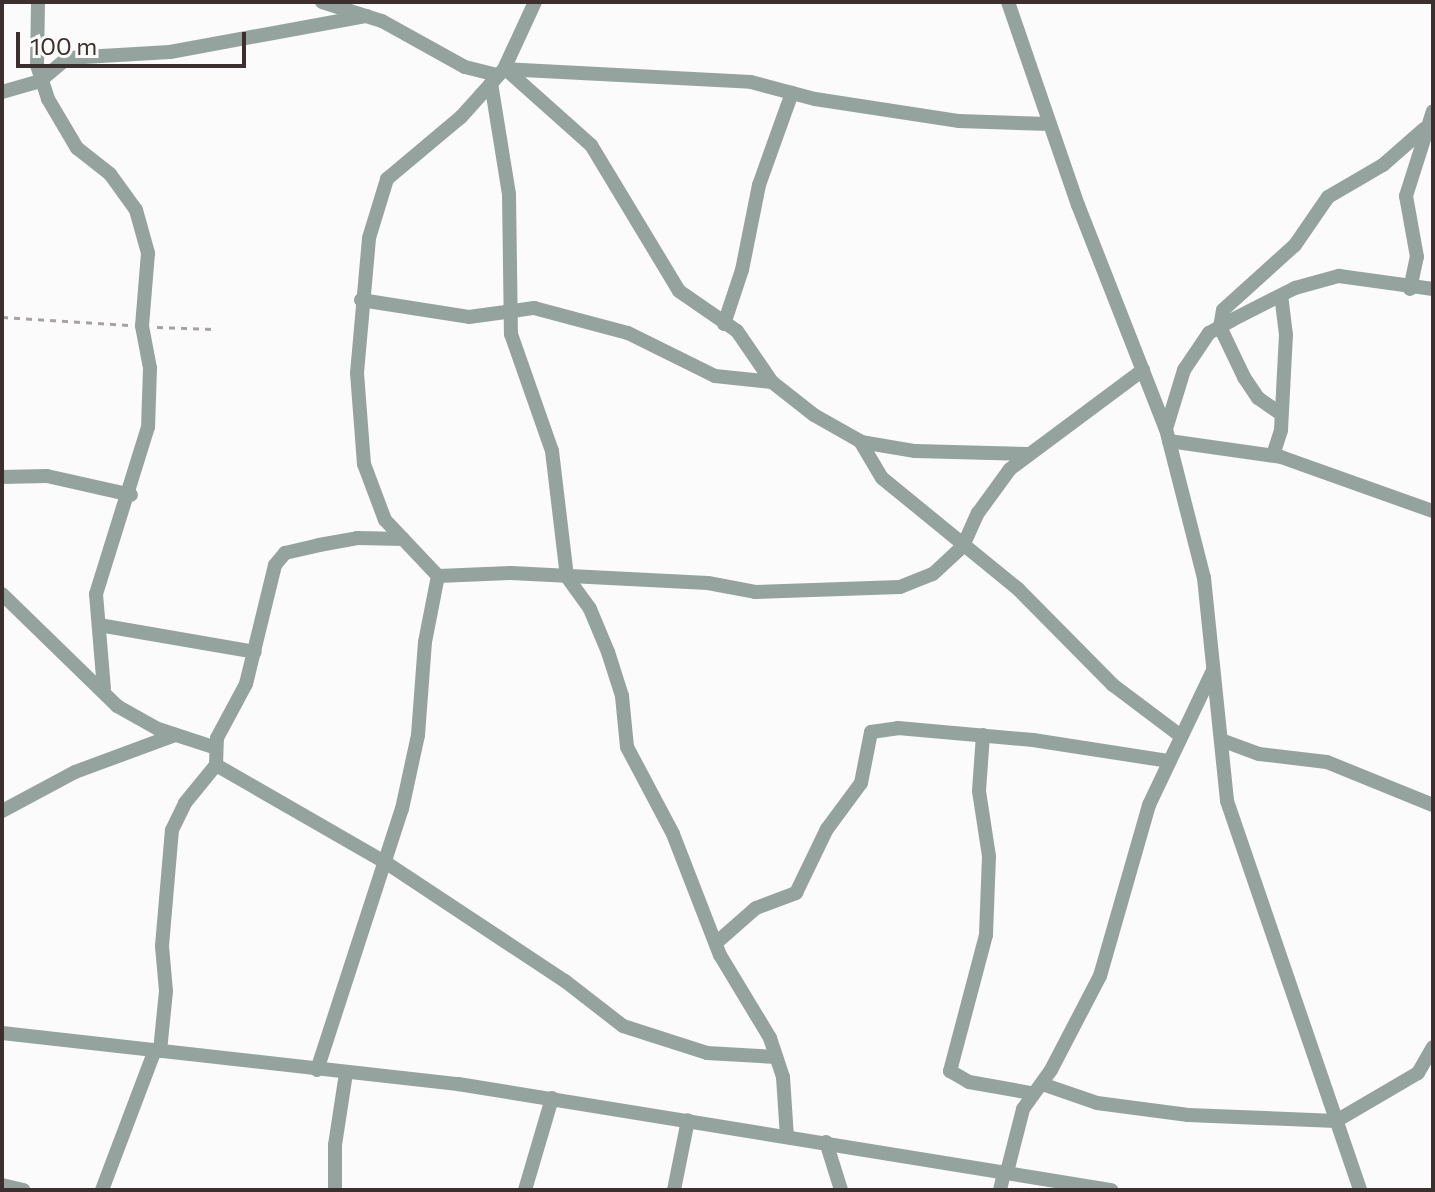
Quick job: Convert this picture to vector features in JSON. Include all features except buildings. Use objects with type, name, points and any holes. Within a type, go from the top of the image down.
[{"type":"street","points":[[38,2],[40,81],[77,148],[110,174],[136,210],[148,253],[142,326],[151,395],[131,495],[112,534],[96,594],[104,689]]},
{"type":"street","points":[[322,2],[367,16],[465,67],[501,75],[751,82],[792,93],[959,121],[1050,124]]},
{"type":"street","points":[[438,576],[385,520],[364,464],[357,373],[361,300],[369,238],[387,179],[461,117],[501,75],[535,2]]},
{"type":"street","points":[[1008,2],[1050,124],[1167,435],[1204,578],[1227,801],[1360,1190]]},
{"type":"street","points":[[2,92],[40,81],[67,58],[170,52],[367,16]]},
{"type":"street","points":[[501,75],[509,194],[509,308],[513,346],[552,451],[567,577],[598,623],[620,685],[623,736],[673,834],[716,943],[776,1057],[787,1137]]},
{"type":"street","points":[[501,75],[591,145],[655,245],[668,277],[749,345],[772,382],[814,415],[860,441],[905,451],[1028,454]]},
{"type":"street","points":[[724,324],[740,280],[759,185],[792,93]]},
{"type":"street","points":[[1410,289],[1417,257],[1406,196],[1424,129],[1433,111]]},
{"type":"street","points":[[1281,414],[1258,398],[1220,327],[1223,310],[1295,245],[1328,197],[1383,165],[1424,129]]},
{"type":"street","points":[[1167,435],[1184,370],[1209,333],[1281,297],[1339,276],[1410,289],[1433,289]]},
{"type":"street","points":[[1273,455],[1281,414],[1286,335],[1281,297]]},
{"type":"street","points":[[361,300],[469,317],[509,308],[559,313],[628,333],[715,376],[772,382]]},
{"type":"street","points":[[317,1070],[385,862],[418,735],[425,642],[438,576],[445,572],[708,583],[755,592],[900,587],[933,574],[963,546],[989,496],[1028,454],[1143,370]]},
{"type":"street","points":[[1167,435],[1273,455],[1433,511]]},
{"type":"street","points":[[860,441],[882,478],[1018,589],[1113,685],[1181,736]]},
{"type":"street","points":[[2,477],[47,476],[131,495]]},
{"type":"street","points":[[102,1190],[158,1050],[166,991],[162,946],[172,830],[185,803],[216,765],[216,748],[255,652],[266,590],[285,553],[357,538],[403,539]]},
{"type":"street","points":[[2,594],[104,689],[117,706],[175,735],[216,748]]},
{"type":"street","points":[[99,625],[255,652]]},
{"type":"street","points":[[1000,1190],[1037,1089],[1100,976],[1149,805],[1213,670]]},
{"type":"street","points":[[716,943],[756,908],[796,893],[827,829],[861,783],[871,732],[882,727],[1102,747],[1169,761]]},
{"type":"street","points":[[2,811],[75,772],[175,735]]},
{"type":"street","points":[[983,735],[979,791],[989,856],[986,935],[950,1071],[969,1082],[1037,1089],[1097,1103],[1188,1115],[1336,1121],[1396,1089],[1431,1055]]},
{"type":"street","points":[[1221,740],[1259,754],[1327,762],[1433,805]]},
{"type":"street","points":[[216,765],[385,862],[565,981],[623,1026],[707,1053],[776,1057]]},
{"type":"street","points":[[2,1033],[552,1098],[1111,1190]]},
{"type":"street","points":[[335,1190],[335,1145],[346,1073]]},
{"type":"street","points":[[525,1190],[552,1098]]},
{"type":"street","points":[[674,1190],[688,1120]]},
{"type":"street","points":[[826,1142],[841,1190]]},
{"type":"street","points":[[2,1185],[23,1190]]},
{"type":"path","points":[[2,317],[213,329]]}]
